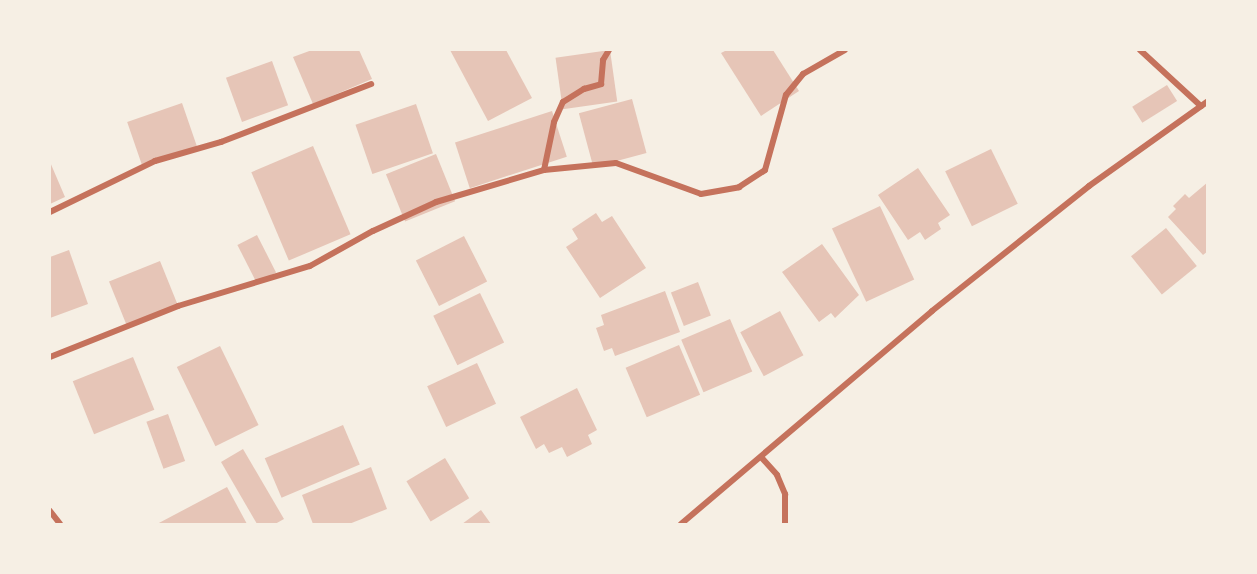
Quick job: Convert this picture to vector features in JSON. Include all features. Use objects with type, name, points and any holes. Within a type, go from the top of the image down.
[{"type":"street","points":[[544,170],[554,122],[563,102],[584,89],[601,84],[603,60],[609,50]]},
{"type":"street","points":[[50,357],[178,306],[310,266],[373,231],[436,202],[544,170],[616,163],[701,194],[740,188],[765,170],[786,95],[803,74],[845,50]]},
{"type":"street","points":[[1140,50],[1201,106]]},
{"type":"street","points":[[50,212],[155,161],[221,142],[371,84]]},
{"type":"street","points":[[681,525],[932,311],[1089,186],[1208,101]]},
{"type":"street","points":[[761,456],[777,475],[785,494],[785,525]]},
{"type":"street","points":[[50,511],[60,525]]},
{"type":"building","points":[[312,50],[359,50],[372,79],[313,104],[293,57]]},
{"type":"building","points":[[450,50],[506,50],[532,98],[488,121]]},
{"type":"building","points":[[610,50],[617,101],[563,109],[556,58]]},
{"type":"building","points":[[727,50],[773,50],[799,91],[761,116],[721,53]]},
{"type":"building","points":[[272,61],[288,105],[242,122],[226,78]]},
{"type":"building","points":[[1167,85],[1177,101],[1142,123],[1132,107]]},
{"type":"building","points":[[632,99],[646,153],[593,167],[579,113]]},
{"type":"building","points":[[182,103],[197,146],[142,165],[127,122]]},
{"type":"building","points":[[416,104],[433,153],[372,174],[355,125]]},
{"type":"building","points":[[552,111],[567,157],[470,188],[455,143]]},
{"type":"building","points":[[313,146],[351,234],[289,261],[251,172]]},
{"type":"building","points":[[991,149],[1018,204],[972,226],[945,171]]},
{"type":"building","points":[[436,154],[455,201],[405,222],[386,174]]},
{"type":"building","points":[[50,162],[65,197],[50,204]]},
{"type":"building","points":[[918,168],[950,215],[938,223],[941,229],[925,240],[920,232],[908,240],[878,195]]},
{"type":"building","points":[[1208,182],[1208,251],[1203,255],[1168,217],[1176,209],[1173,206],[1185,194],[1189,198]]},
{"type":"building","points":[[880,206],[914,279],[866,302],[832,228]]},
{"type":"building","points":[[596,213],[602,222],[612,216],[646,268],[600,298],[566,247],[578,239],[572,229]]},
{"type":"building","points":[[1166,228],[1197,266],[1162,294],[1131,256]]},
{"type":"building","points":[[257,235],[276,272],[256,282],[237,245]]},
{"type":"building","points":[[464,236],[487,281],[439,306],[416,261]]},
{"type":"building","points":[[822,244],[859,295],[835,318],[831,313],[819,322],[782,272]]},
{"type":"building","points":[[69,250],[88,304],[50,318],[50,257]]},
{"type":"building","points":[[160,261],[178,306],[127,326],[109,282]]},
{"type":"building","points":[[698,282],[711,316],[684,326],[671,292]]},
{"type":"building","points":[[665,291],[680,332],[615,356],[612,348],[604,351],[596,328],[604,325],[601,315]]},
{"type":"building","points":[[480,293],[504,342],[457,365],[433,316]]},
{"type":"building","points":[[780,311],[803,355],[764,376],[740,332]]},
{"type":"building","points":[[730,319],[752,371],[703,392],[681,340]]},
{"type":"building","points":[[679,345],[700,395],[647,417],[626,368]]},
{"type":"building","points":[[220,346],[259,425],[215,446],[177,367]]},
{"type":"building","points":[[133,357],[154,410],[94,434],[73,381]]},
{"type":"building","points":[[477,363],[496,404],[446,427],[427,386]]},
{"type":"building","points":[[577,388],[597,430],[588,435],[592,444],[567,457],[562,447],[549,453],[544,444],[536,449],[520,417]]},
{"type":"building","points":[[168,414],[185,461],[163,469],[146,422]]},
{"type":"building","points":[[343,425],[360,465],[282,498],[265,458]]},
{"type":"building","points":[[243,449],[284,519],[275,524],[257,524],[221,462]]},
{"type":"building","points":[[445,458],[469,498],[431,521],[406,481]]},
{"type":"building","points":[[371,467],[387,509],[349,524],[313,524],[302,495]]},
{"type":"building","points":[[227,487],[247,524],[157,524]]},
{"type":"building","points":[[481,510],[491,524],[462,524]]}]
